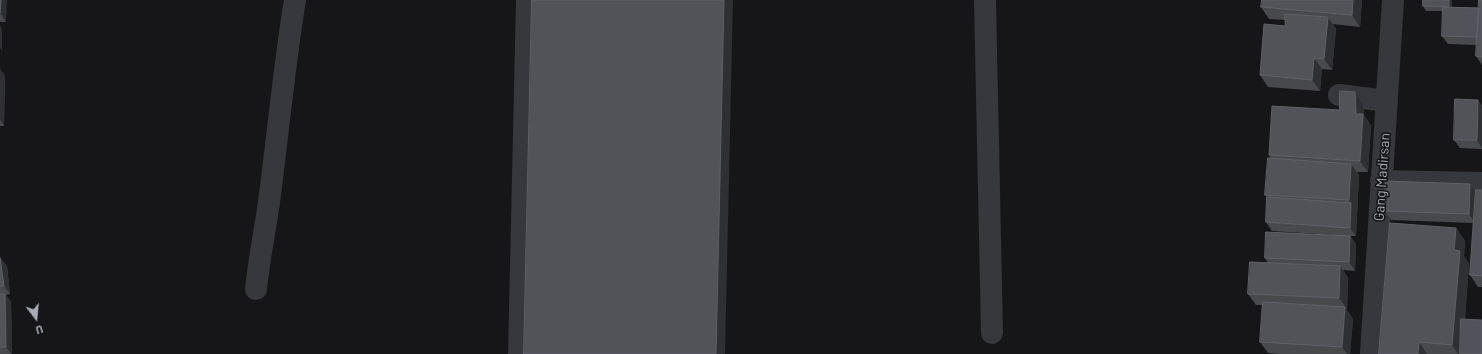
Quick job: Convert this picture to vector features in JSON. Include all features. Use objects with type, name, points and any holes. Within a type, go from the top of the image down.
[{"type":"street","points":[[256,289],[269,203],[295,0]]},
{"type":"street","points":[[519,354],[527,0]]},
{"type":"street","points":[[985,0],[992,333]]},
{"type":"street","name":"Gang Madirsan","points":[[1371,354],[1393,0]]},
{"type":"street","points":[[1339,95],[1387,101]]},
{"type":"street","points":[[1381,181],[1482,183]]},
{"type":"building","points":[[532,0],[724,0],[716,354],[524,354]]},
{"type":"building","points":[[1262,0],[1353,0],[1352,15],[1261,7]]},
{"type":"building","points":[[1423,0],[1449,0],[1449,7],[1423,6]]},
{"type":"building","points":[[1479,0],[1482,0],[1482,57],[1476,56]]},
{"type":"building","points":[[1443,7],[1479,8],[1477,37],[1442,36]]},
{"type":"building","points":[[1285,14],[1328,17],[1324,59],[1314,58],[1312,80],[1260,75],[1264,24],[1285,26]]},
{"type":"building","points":[[1340,91],[1355,92],[1356,114],[1363,114],[1360,161],[1269,155],[1272,106],[1339,110]]},
{"type":"building","points":[[1455,99],[1478,100],[1477,140],[1454,140]]},
{"type":"building","points":[[1268,158],[1351,164],[1349,200],[1265,195]]},
{"type":"building","points":[[1386,181],[1470,184],[1469,214],[1385,211]]},
{"type":"building","points":[[1476,190],[1482,190],[1482,276],[1470,275]]},
{"type":"building","points":[[1267,197],[1351,203],[1350,228],[1266,222]]},
{"type":"building","points":[[1390,223],[1456,228],[1454,250],[1460,251],[1452,345],[1419,342],[1418,354],[1379,354]]},
{"type":"building","points":[[1266,232],[1350,236],[1349,262],[1265,258]]},
{"type":"building","points":[[0,258],[4,286],[0,286]]},
{"type":"building","points":[[1250,262],[1340,266],[1339,298],[1248,294]]},
{"type":"building","points":[[0,294],[5,294],[6,347],[0,347]]},
{"type":"building","points":[[1263,302],[1345,307],[1342,347],[1260,342]]},
{"type":"building","points":[[1461,319],[1482,320],[1482,354],[1460,354]]}]
